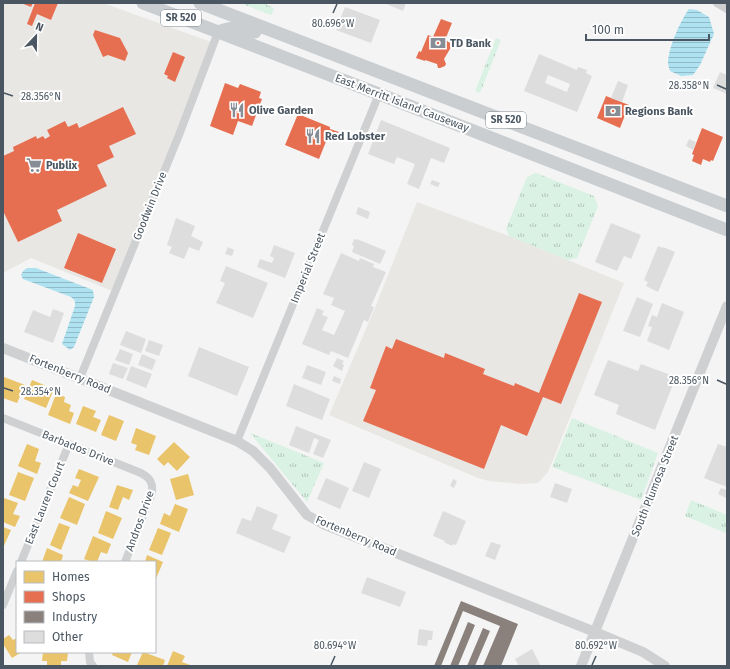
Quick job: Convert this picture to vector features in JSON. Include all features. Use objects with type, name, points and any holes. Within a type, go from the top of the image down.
[{"type":"main road","name":"East Merritt Island Causeway","points":[[143,3],[727,230]]},
{"type":"main road","name":"East Merritt Island Causeway","points":[[200,3],[727,206]]},
{"type":"main road","points":[[218,32],[232,27],[244,28],[256,32],[275,32]]},
{"type":"street","points":[[716,3],[727,8]]},
{"type":"street","name":"Goodwin Drive","points":[[80,378],[218,32]]},
{"type":"street","name":"Imperial Street","points":[[237,441],[379,94]]},
{"type":"street","name":"South Plumosa Street","points":[[581,666],[727,306]]},
{"type":"street","name":"Fortenberry Road","points":[[3,348],[237,441],[253,451],[270,468],[299,506],[307,514],[323,524],[595,632],[643,652],[665,666]]},
{"type":"street","name":"Barbados Drive","points":[[3,418],[141,472],[151,480]]},
{"type":"street","name":"East Lauren Court","points":[[21,561],[69,444]]},
{"type":"street","name":"Andros Drive","points":[[125,561],[152,493],[153,486],[151,480]]},
{"type":"street","points":[[3,605],[16,573]]},
{"type":"street","points":[[90,653],[92,664]]},
{"type":"shaded area","points":[[3,3],[103,3],[214,43],[115,292],[31,258],[3,273]]},
{"type":"shaded area","points":[[417,202],[509,236],[624,283],[548,472],[538,483],[520,484],[489,481],[478,478],[329,415],[374,310]]},
{"type":"green space","points":[[245,3],[263,3],[274,8],[271,15],[245,5]]},
{"type":"green space","points":[[496,38],[501,40],[480,93],[475,91]]},
{"type":"green space","points":[[536,173],[594,196],[598,206],[577,258],[568,260],[509,236],[506,229],[527,177]]},
{"type":"green space","points":[[572,418],[658,453],[641,500],[552,467]]},
{"type":"green space","points":[[250,433],[324,463],[307,502]]},
{"type":"green space","points":[[691,500],[727,515],[726,533],[685,516]]},
{"type":"water","points":[[689,9],[697,10],[709,17],[714,34],[700,65],[693,75],[681,76],[670,71],[668,62],[670,49]]},
{"type":"water","points":[[27,268],[36,268],[93,290],[94,297],[74,347],[70,350],[62,344],[75,306],[75,301],[71,297],[23,279],[21,275]]},
{"type":"building: Homes","points":[[4,377],[25,385],[17,403],[3,398]]},
{"type":"building: Homes","points":[[32,380],[54,389],[46,408],[24,399]]},
{"type":"building: Homes","points":[[56,394],[65,397],[64,402],[71,405],[69,411],[74,413],[70,424],[48,415]]},
{"type":"building: Homes","points":[[83,406],[96,411],[93,417],[101,420],[96,432],[76,424]]},
{"type":"building: Homes","points":[[109,415],[124,421],[116,441],[101,435]]},
{"type":"building: Homes","points":[[136,428],[156,436],[149,455],[135,450],[137,445],[131,443]]},
{"type":"building: Homes","points":[[174,442],[190,457],[177,471],[168,462],[164,466],[157,459]]},
{"type":"building: Homes","points":[[27,444],[39,449],[35,461],[41,463],[37,474],[18,466]]},
{"type":"building: Homes","points":[[79,469],[99,477],[88,501],[69,493],[73,485],[78,487],[81,480],[75,478]]},
{"type":"building: Homes","points":[[18,472],[34,478],[25,501],[9,495]]},
{"type":"building: Homes","points":[[188,474],[194,495],[176,500],[170,479]]},
{"type":"building: Homes","points":[[117,485],[133,490],[129,500],[123,497],[118,510],[109,507]]},
{"type":"building: Homes","points":[[69,497],[85,504],[77,525],[60,518]]},
{"type":"building: Homes","points":[[4,498],[18,503],[13,514],[20,516],[15,527],[3,522]]},
{"type":"building: Homes","points":[[175,504],[188,509],[179,532],[160,524],[164,513],[170,516]]},
{"type":"building: Homes","points":[[106,511],[122,518],[113,539],[98,533]]},
{"type":"building: Homes","points":[[59,523],[70,527],[61,550],[50,545]]},
{"type":"building: Homes","points":[[3,527],[11,530],[3,548]]},
{"type":"building: Homes","points":[[158,528],[171,533],[162,555],[149,550]]},
{"type":"building: Homes","points":[[93,536],[111,544],[107,554],[101,552],[97,561],[84,559]]},
{"type":"building: Homes","points":[[47,548],[63,555],[61,561],[42,561]]},
{"type":"building: Homes","points":[[147,555],[163,562],[156,579],[156,561],[145,561]]},
{"type":"building: Homes","points":[[9,635],[13,640],[16,638],[16,653],[20,653],[12,658],[3,644],[3,639]]},
{"type":"building: Homes","points":[[173,651],[185,656],[182,662],[193,666],[167,666]]},
{"type":"building: Homes","points":[[43,653],[68,653],[67,661],[61,661],[61,666],[47,666],[47,661],[42,661]]},
{"type":"building: Homes","points":[[113,653],[132,653],[128,662],[112,655]]},
{"type":"building: Homes","points":[[143,653],[165,660],[163,666],[137,665]]},
{"type":"building: Shops","points":[[21,3],[33,3],[31,7]]},
{"type":"building: Shops","points":[[35,3],[58,3],[51,20],[37,14],[32,26],[27,24]]},
{"type":"building: Shops","name":"TD Bank","points":[[441,19],[452,23],[445,40],[453,44],[444,59],[446,64],[445,66],[438,68],[437,64],[416,58],[419,51],[421,52],[428,35],[433,37]]},
{"type":"building: Shops","points":[[95,30],[120,38],[128,53],[125,61],[108,55],[103,57],[93,35]]},
{"type":"building: Shops","points":[[173,52],[185,57],[175,82],[167,78],[168,76],[164,74]]},
{"type":"building: Shops","name":"Olive Garden","points":[[225,83],[238,88],[240,84],[261,92],[259,98],[262,99],[252,126],[238,121],[233,135],[210,126]]},
{"type":"building: Shops","name":"Regions Bank","points":[[606,96],[629,105],[620,128],[597,118]]},
{"type":"building: Shops","points":[[123,107],[136,134],[109,146],[114,157],[97,165],[107,186],[57,210],[62,221],[18,242],[3,213],[3,156],[14,151],[13,147],[36,136],[37,139],[43,136],[45,139],[50,136],[47,130],[65,121],[68,127],[77,123],[79,128]]},
{"type":"building: Shops","name":"Red Lobster","points":[[298,114],[339,132],[334,142],[327,139],[319,159],[285,145]]},
{"type":"building: Shops","points":[[702,128],[723,137],[713,161],[711,160],[710,162],[703,159],[701,165],[692,161],[694,155],[692,154]]},
{"type":"building: Shops","points":[[78,233],[116,249],[102,283],[64,268]]},
{"type":"building: Shops","points":[[579,293],[602,302],[561,404],[543,397],[527,436],[501,425],[484,469],[363,421],[376,390],[370,388],[386,346],[392,349],[396,339],[444,358],[445,353],[485,369],[483,374],[514,386],[515,383],[539,393]]},
{"type":"building: Industry","points":[[461,601],[518,624],[501,666],[483,666],[500,626],[463,611],[441,666],[434,666]]},
{"type":"building: Industry","points":[[468,622],[475,625],[458,666],[450,666]]},
{"type":"building: Industry","points":[[483,628],[490,631],[475,666],[467,666]]},
{"type":"building: Other","points":[[384,3],[406,3],[403,11]]},
{"type":"building: Other","points":[[345,7],[380,20],[371,43],[336,30]]},
{"type":"building: Other","points":[[539,54],[577,70],[578,67],[587,70],[586,73],[592,76],[577,112],[524,91]],"holes":[[[548,75],[570,84],[567,92],[545,83]]]},
{"type":"building: Other","points":[[720,72],[727,75],[727,94],[713,88]]},
{"type":"building: Other","points":[[618,81],[628,85],[622,102],[611,98]]},
{"type":"building: Other","points":[[381,120],[450,148],[444,163],[431,158],[419,189],[407,184],[415,164],[397,157],[394,164],[368,154]]},
{"type":"building: Other","points":[[689,139],[696,142],[693,150],[686,146]]},
{"type":"building: Other","points":[[432,180],[440,183],[438,187],[430,184]]},
{"type":"building: Other","points":[[358,207],[370,212],[368,219],[356,214]]},
{"type":"building: Other","points":[[176,218],[195,226],[191,236],[203,242],[199,251],[189,247],[184,259],[169,253],[172,247],[167,245]]},
{"type":"building: Other","points":[[611,223],[641,235],[631,259],[624,256],[617,271],[595,262]]},
{"type":"building: Other","points":[[354,239],[386,251],[380,264],[352,252]]},
{"type":"building: Other","points":[[274,245],[295,253],[285,278],[257,267],[260,259],[272,263],[274,258],[270,256]]},
{"type":"building: Other","points":[[658,246],[675,252],[658,292],[646,286],[648,282],[644,280]]},
{"type":"building: Other","points":[[228,247],[234,250],[232,256],[225,254]]},
{"type":"building: Other","points":[[341,253],[359,261],[360,258],[374,264],[373,267],[386,272],[371,306],[374,307],[368,322],[364,320],[348,358],[331,351],[329,355],[302,344],[317,308],[324,311],[322,315],[328,317],[322,330],[334,335],[345,311],[331,305],[334,298],[323,294]]},
{"type":"building: Other","points":[[226,266],[268,283],[253,318],[216,303],[225,283],[220,281]]},
{"type":"building: Other","points":[[637,297],[653,304],[640,337],[623,331]]},
{"type":"building: Other","points":[[662,303],[684,312],[669,350],[647,341],[652,327],[648,326],[652,315],[657,317]]},
{"type":"building: Other","points":[[53,309],[64,313],[53,343],[24,332],[33,310],[50,317]]},
{"type":"building: Other","points":[[126,331],[146,339],[141,353],[120,345]]},
{"type":"building: Other","points":[[149,340],[163,345],[159,356],[145,351]]},
{"type":"building: Other","points":[[199,347],[249,367],[237,396],[188,376]]},
{"type":"building: Other","points":[[120,349],[133,354],[129,365],[115,360]]},
{"type":"building: Other","points":[[142,354],[156,360],[152,370],[138,365]]},
{"type":"building: Other","points":[[337,358],[344,361],[342,364],[344,365],[342,371],[333,366]]},
{"type":"building: Other","points":[[608,360],[638,371],[641,364],[676,377],[655,430],[616,414],[619,405],[594,395]]},
{"type":"building: Other","points":[[113,363],[128,368],[123,379],[109,374]]},
{"type":"building: Other","points":[[307,365],[326,372],[321,385],[302,378]]},
{"type":"building: Other","points":[[131,366],[152,374],[146,388],[126,380]]},
{"type":"building: Other","points":[[334,376],[341,379],[340,384],[332,381]]},
{"type":"building: Other","points":[[294,384],[330,399],[322,420],[286,406]]},
{"type":"building: Other","points":[[296,426],[331,440],[323,458],[313,454],[319,440],[314,438],[309,453],[289,445]]},
{"type":"building: Other","points":[[718,444],[727,447],[727,487],[704,478]]},
{"type":"building: Other","points":[[364,462],[381,469],[369,498],[352,491]]},
{"type":"building: Other","points":[[326,478],[349,488],[340,509],[317,499]]},
{"type":"building: Other","points":[[453,479],[457,481],[454,488],[450,486]]},
{"type":"building: Other","points":[[555,483],[572,489],[567,503],[550,497]]},
{"type":"building: Other","points":[[721,488],[727,490],[726,498],[718,494]]},
{"type":"building: Other","points":[[257,506],[278,515],[272,529],[291,537],[284,553],[236,533],[242,518],[251,521]]},
{"type":"building: Other","points":[[443,511],[466,521],[456,545],[453,544],[452,546],[433,536]]},
{"type":"building: Other","points":[[491,542],[501,545],[495,560],[485,556]]},
{"type":"building: Other","points":[[367,577],[406,592],[400,607],[361,593]]},
{"type":"building: Other","points":[[419,629],[433,631],[432,640],[428,640],[427,646],[417,645]]},
{"type":"building: Other","points":[[532,649],[541,666],[519,666],[515,659]]},
{"type":"place","name":"TD Bank","points":[[438,43]]},
{"type":"place","name":"Olive Garden","points":[[237,110]]},
{"type":"place","name":"Regions Bank","points":[[613,111]]},
{"type":"place","name":"Red Lobster","points":[[313,136]]},
{"type":"place","name":"Publix","points":[[34,165]]}]
